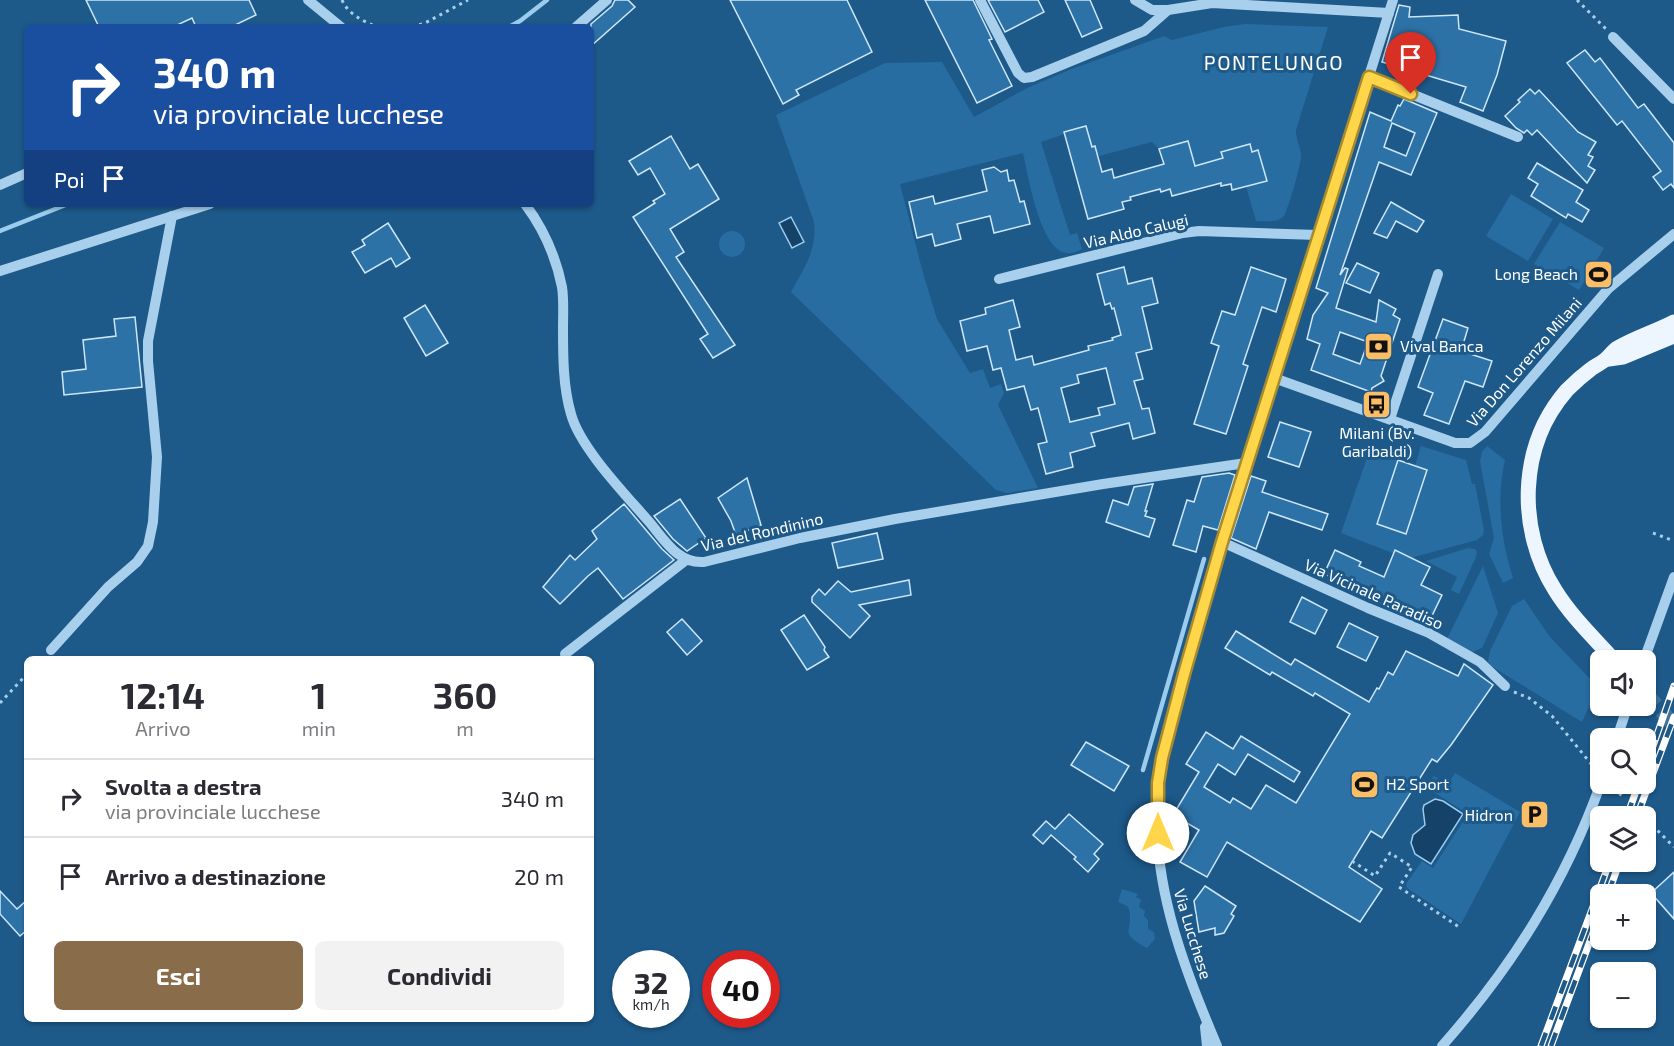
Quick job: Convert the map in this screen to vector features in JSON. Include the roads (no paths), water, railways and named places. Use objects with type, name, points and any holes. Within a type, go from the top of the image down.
[{"type":"main road","points":[[1605,650],[1568,608],[1549,580],[1535,549],[1527,497],[1533,457],[1548,418],[1585,373],[1606,360],[1622,346],[1674,322]]},
{"type":"main road","points":[[1606,360],[1623,357],[1674,336]]},
{"type":"street","points":[[308,0],[337,24]]},
{"type":"street","points":[[579,24],[607,0]]},
{"type":"street","points":[[980,0],[1018,73],[1024,78],[1037,75],[1144,31],[1168,10]]},
{"type":"street","points":[[1135,0],[1152,10],[1168,10],[1212,3],[1252,2],[1389,13]]},
{"type":"street","name":"Via Lucchese","points":[[1217,1046],[1176,940],[1167,908],[1159,856],[1158,783],[1166,739],[1222,542],[1393,0]]},
{"type":"street","points":[[1613,37],[1674,99]]},
{"type":"street","points":[[1369,77],[1518,137]]},
{"type":"street","points":[[0,185],[24,174]]},
{"type":"street","points":[[0,271],[200,207]]},
{"type":"street","name":"Via del Rondinino","points":[[527,207],[546,239],[562,287],[565,370],[571,415],[585,442],[605,470],[668,544],[686,560],[696,563],[704,562],[800,538],[895,519],[1246,463]]},
{"type":"street","points":[[51,650],[108,587],[137,562],[148,546],[153,522],[157,457],[148,340],[172,216]]},
{"type":"street","name":"Via Aldo Calugi","points":[[999,279],[1191,232],[1318,235]]},
{"type":"street","name":"Via Don Lorenzo Milani","points":[[1274,378],[1455,443],[1467,444],[1485,432],[1608,289],[1674,234]]},
{"type":"street","points":[[1390,419],[1438,274]]},
{"type":"street","name":"Via Vicinale Paradiso","points":[[1222,542],[1427,632],[1479,662],[1505,686]]},
{"type":"street","points":[[566,654],[686,560]]},
{"type":"street","points":[[1648,650],[1674,577]]},
{"type":"street","points":[[1442,1046],[1481,1000],[1524,941],[1556,886],[1596,794]]},
{"type":"street","name":"Via Lucchese","points":[[1203,1012],[1207,1046]]},
{"type":"waterway","points":[[514,24],[547,0]]},
{"type":"waterway","points":[[0,231],[60,207]]},
{"type":"waterway","points":[[1143,770],[1204,559]]},
{"type":"tunnel","points":[[1656,705],[1674,725]]},
{"type":"railway","points":[[1656,737],[1674,686]]},
{"type":"railway","points":[[1641,806],[1674,717]]},
{"type":"railway","points":[[1631,806],[1635,794]]},
{"type":"railway","points":[[1541,1046],[1606,872]]},
{"type":"railway","points":[[1612,884],[1616,872]]},
{"type":"railway","points":[[1551,1046],[1590,941]]},
{"type":"place","name":"Long Beach","points":[[1599,274]]},
{"type":"place","name":"Vival Banca","points":[[1379,346]]},
{"type":"place","name":"Milani (Bv. Garibaldi)","points":[[1377,405]]},
{"type":"place","name":"H2 Sport","points":[[1365,784]]},
{"type":"place","name":"Hidron","points":[[1534,815]]},
{"type":"district","name":"PONTELUNGO","points":[[1274,63]]}]
